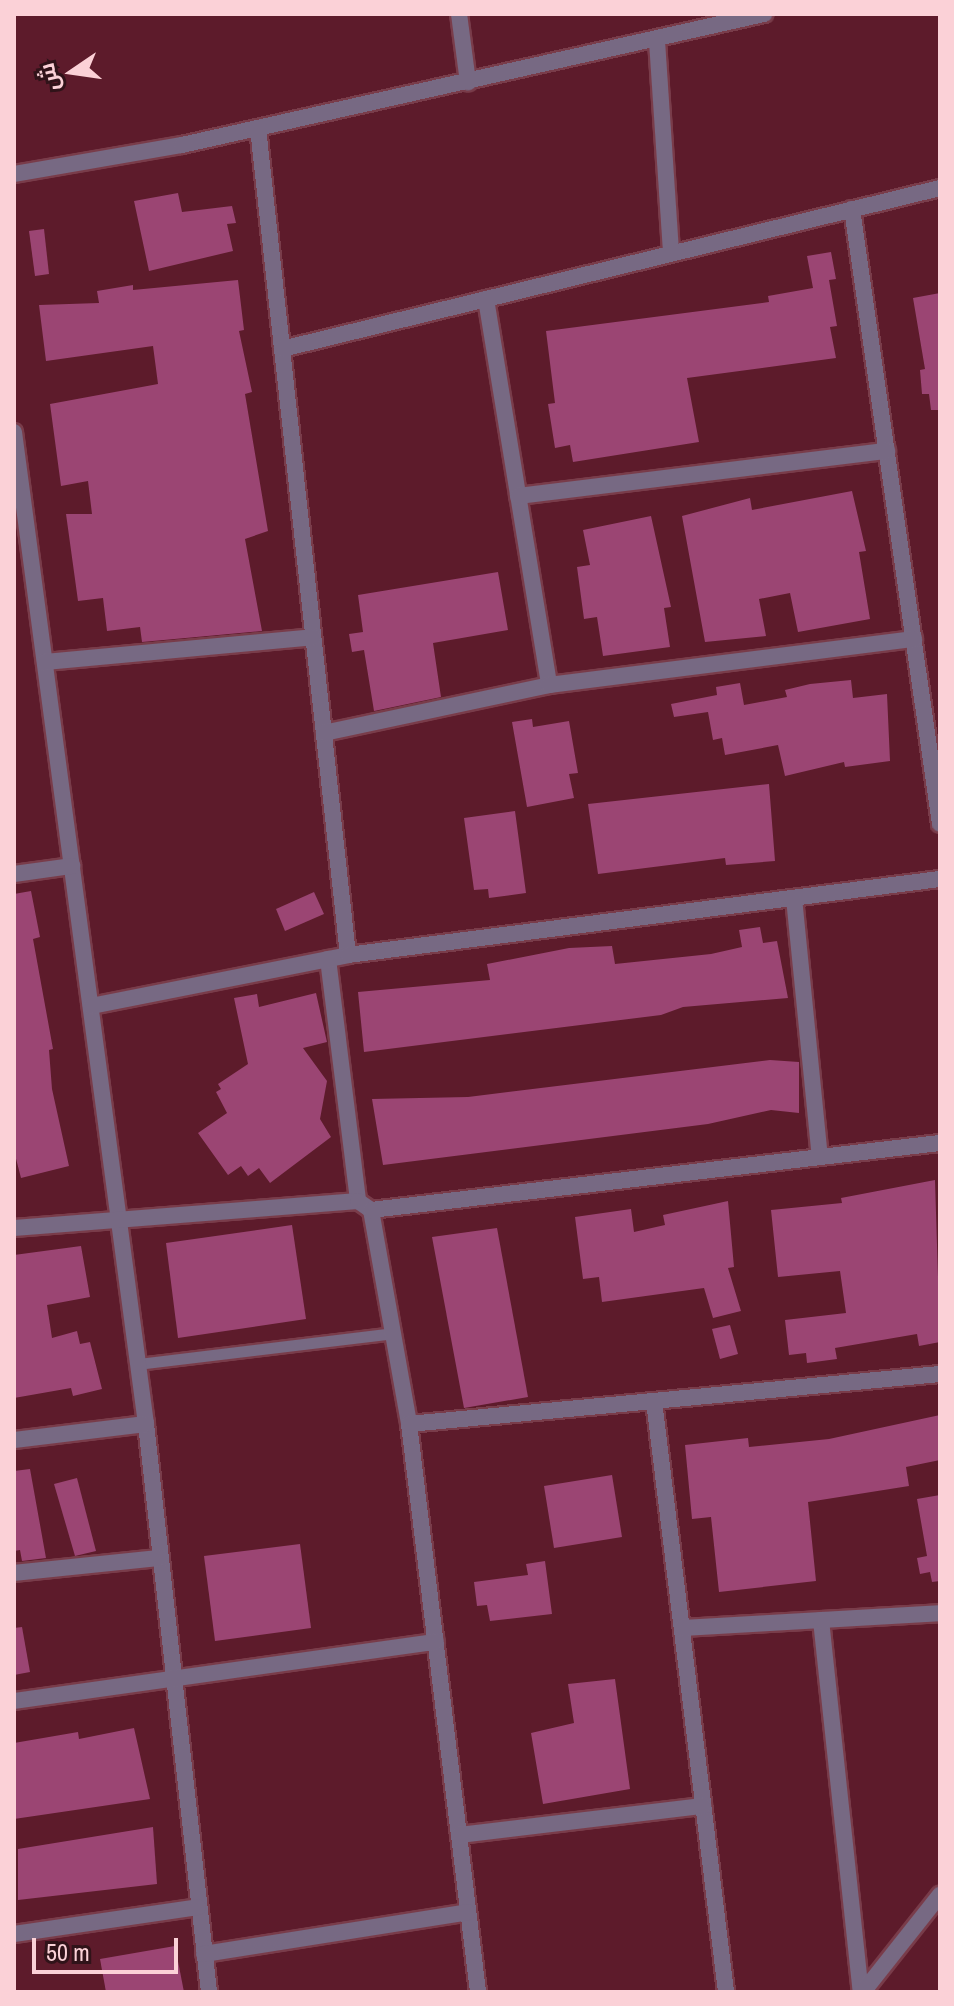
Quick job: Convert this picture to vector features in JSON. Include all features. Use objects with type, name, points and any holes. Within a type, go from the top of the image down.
[{"type":"street","points":[[459,14],[468,82]]},
{"type":"street","points":[[14,174],[258,128],[657,41],[764,14]]},
{"type":"street","points":[[657,41],[671,253]]},
{"type":"street","points":[[258,128],[348,955]]},
{"type":"street","points":[[282,349],[940,188]]},
{"type":"street","points":[[852,209],[940,824]]},
{"type":"street","points":[[486,299],[549,685]]},
{"type":"street","points":[[14,432],[146,1424],[209,1992]]},
{"type":"street","points":[[518,496],[887,451]]},
{"type":"street","points":[[45,662],[313,637]]},
{"type":"street","points":[[324,733],[549,685],[914,639]]},
{"type":"street","points":[[14,874],[72,866]]},
{"type":"street","points":[[91,1006],[348,955],[940,879]]},
{"type":"street","points":[[794,898],[820,1157]]},
{"type":"street","points":[[328,959],[364,1206],[393,1333],[409,1424],[478,1992]]},
{"type":"street","points":[[14,1228],[118,1216],[364,1206],[940,1143]]},
{"type":"street","points":[[409,1424],[940,1374]]},
{"type":"street","points":[[654,1401],[726,1992]]},
{"type":"street","points":[[14,1440],[146,1424]]},
{"type":"street","points":[[14,1573],[160,1558]]},
{"type":"street","points":[[682,1628],[940,1613]]},
{"type":"street","points":[[821,1620],[862,1992]]},
{"type":"street","points":[[14,1701],[436,1642]]},
{"type":"street","points":[[459,1835],[703,1806]]},
{"type":"street","points":[[862,1992],[940,1895]]},
{"type":"street","points":[[14,1934],[198,1907]]},
{"type":"street","points":[[204,1954],[468,1912]]},
{"type":"lane","points":[[138,1364],[393,1333]]},
{"type":"building","points":[[178,193],[182,212],[232,206],[236,223],[227,224],[233,251],[149,271],[134,201]]},
{"type":"building","points":[[44,229],[49,274],[35,276],[29,231]]},
{"type":"building","points":[[831,252],[836,279],[829,280],[837,326],[830,327],[836,358],[687,378],[699,442],[573,462],[570,445],[555,448],[548,404],[555,403],[546,331],[769,302],[768,296],[813,288],[807,256]]},
{"type":"building","points":[[238,280],[244,330],[239,331],[252,392],[245,394],[268,531],[245,539],[262,631],[142,642],[140,627],[107,631],[103,598],[78,601],[66,514],[92,514],[88,481],[61,486],[50,404],[158,384],[153,346],[46,361],[39,305],[99,303],[97,291],[133,285],[133,290]]},
{"type":"building","points":[[940,293],[940,410],[931,410],[929,394],[922,394],[920,370],[925,369],[913,298]]},
{"type":"building","points":[[852,491],[866,551],[859,552],[870,619],[798,632],[790,593],[759,599],[766,636],[705,642],[682,516],[750,498],[752,510]]},
{"type":"building","points":[[651,516],[671,607],[664,608],[670,647],[603,656],[597,617],[584,619],[577,567],[590,565],[583,530]]},
{"type":"building","points":[[498,572],[508,630],[433,643],[441,697],[374,711],[364,650],[352,652],[349,634],[363,632],[358,595]]},
{"type":"building","points":[[851,680],[853,698],[887,694],[890,761],[845,767],[844,762],[785,776],[778,745],[725,755],[722,738],[713,740],[708,712],[674,717],[671,704],[717,695],[716,687],[740,683],[744,705],[787,697],[785,690],[810,684]]},
{"type":"building","points":[[532,719],[533,727],[569,721],[578,773],[569,774],[574,798],[527,807],[512,722]]},
{"type":"building","points":[[769,784],[775,861],[726,865],[725,858],[598,874],[588,804]]},
{"type":"building","points":[[515,811],[526,893],[489,898],[488,889],[474,890],[464,818]]},
{"type":"building","points":[[31,891],[40,937],[33,939],[53,1049],[49,1050],[52,1089],[69,1166],[21,1178],[14,1151],[14,894]]},
{"type":"building","points":[[314,892],[324,914],[285,931],[276,909]]},
{"type":"building","points":[[760,927],[763,943],[777,941],[788,998],[683,1007],[661,1015],[364,1052],[358,992],[490,980],[487,964],[569,948],[612,946],[615,964],[711,954],[742,947],[739,930]]},
{"type":"building","points":[[316,993],[327,1042],[303,1048],[327,1081],[320,1119],[331,1137],[270,1183],[259,1168],[248,1176],[241,1166],[228,1175],[198,1133],[227,1113],[216,1092],[221,1089],[218,1084],[248,1064],[234,998],[257,994],[259,1007]]},
{"type":"building","points":[[770,1060],[799,1062],[799,1113],[771,1110],[708,1124],[383,1165],[372,1099],[468,1097]]},
{"type":"building","points":[[935,1180],[940,1342],[919,1346],[917,1334],[835,1348],[837,1359],[807,1363],[806,1353],[789,1355],[785,1320],[846,1313],[840,1271],[778,1277],[771,1210],[842,1203],[841,1198]]},
{"type":"building","points":[[728,1201],[734,1267],[728,1268],[741,1311],[713,1318],[704,1288],[602,1302],[599,1277],[583,1279],[575,1217],[631,1209],[634,1232],[665,1225],[663,1215]]},
{"type":"building","points":[[292,1225],[306,1319],[178,1338],[166,1243]]},
{"type":"building","points":[[497,1228],[528,1397],[464,1408],[432,1237]]},
{"type":"building","points":[[81,1246],[90,1297],[47,1305],[52,1338],[77,1331],[80,1344],[90,1342],[102,1389],[73,1396],[71,1388],[14,1398],[14,1255]]},
{"type":"building","points":[[730,1325],[738,1354],[720,1359],[712,1329]]},
{"type":"building","points":[[940,1415],[940,1460],[906,1467],[909,1486],[808,1502],[816,1581],[719,1592],[711,1517],[692,1519],[685,1445],[748,1438],[749,1447],[829,1439]]},
{"type":"building","points":[[30,1469],[46,1558],[22,1561],[20,1550],[14,1551],[14,1471]]},
{"type":"building","points":[[612,1475],[622,1537],[554,1548],[544,1486]]},
{"type":"building","points":[[77,1478],[96,1551],[75,1556],[54,1484]]},
{"type":"building","points":[[940,1495],[940,1581],[932,1582],[930,1572],[920,1574],[917,1558],[927,1556],[917,1499]]},
{"type":"building","points":[[300,1544],[311,1628],[215,1641],[204,1556]]},
{"type":"building","points":[[545,1561],[552,1614],[490,1621],[487,1605],[477,1606],[474,1582],[528,1575],[526,1564]]},
{"type":"building","points":[[22,1627],[30,1672],[14,1675],[14,1628]]},
{"type":"building","points":[[615,1679],[630,1789],[543,1804],[531,1733],[574,1723],[568,1684]]},
{"type":"building","points":[[134,1728],[150,1799],[14,1819],[14,1743],[78,1732],[79,1739]]},
{"type":"building","points":[[153,1827],[157,1884],[18,1900],[18,1849]]},
{"type":"building","points":[[175,1946],[184,1992],[106,1992],[100,1959]]}]
